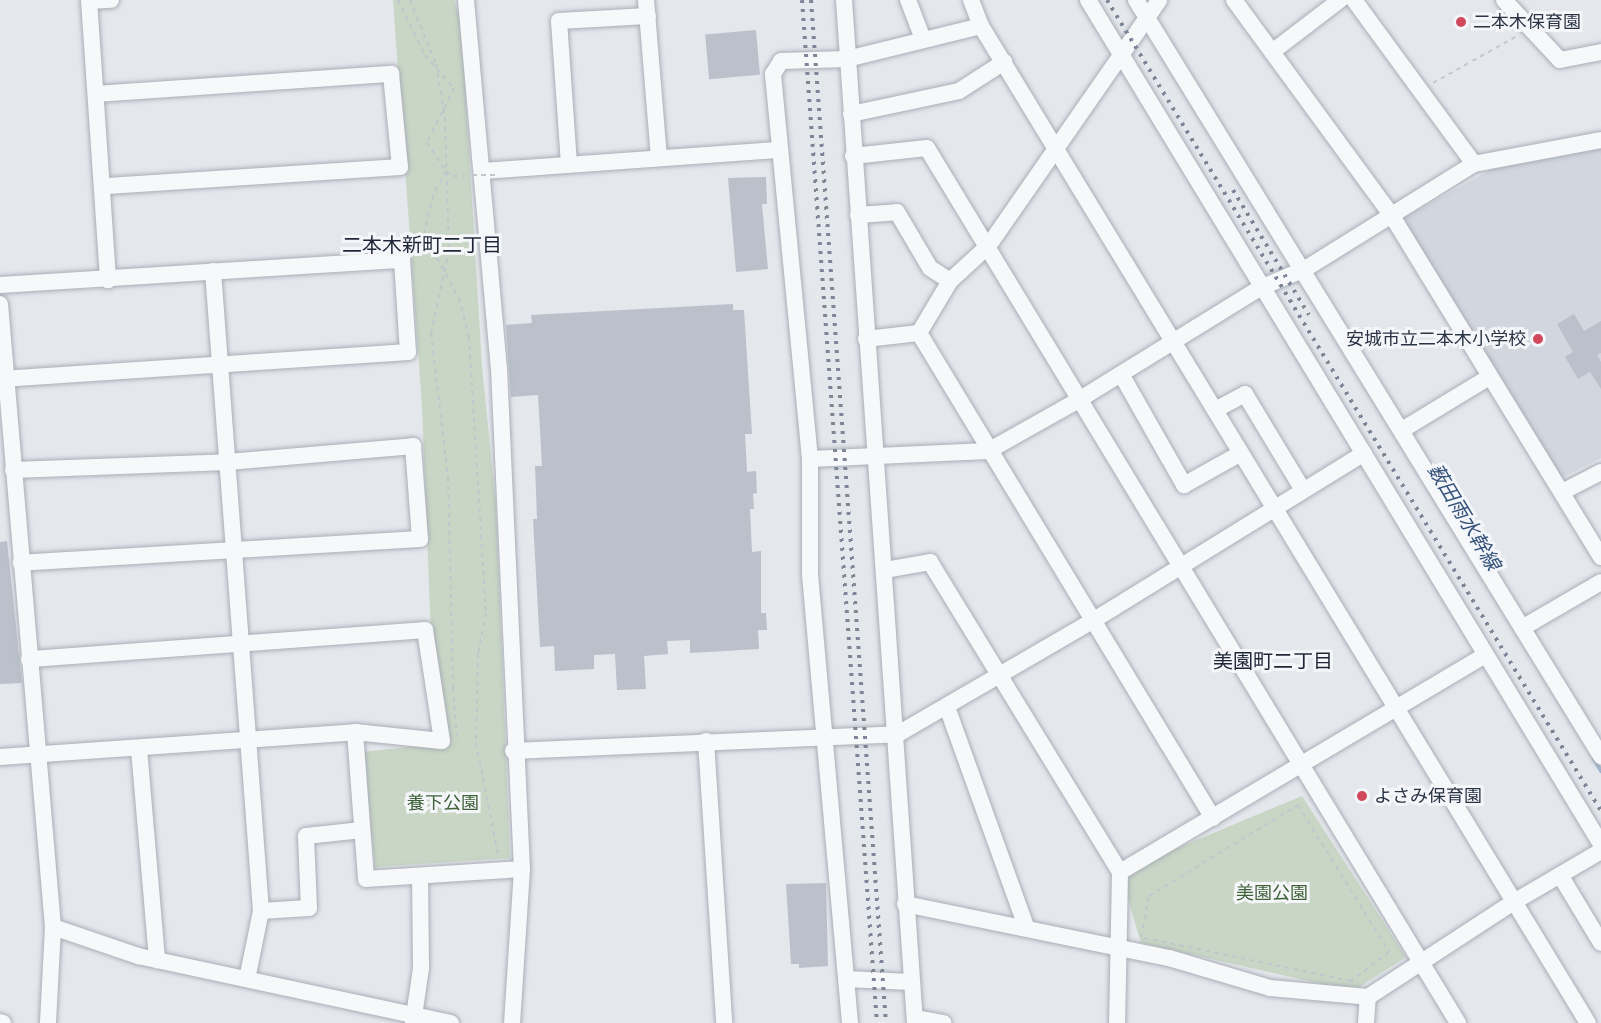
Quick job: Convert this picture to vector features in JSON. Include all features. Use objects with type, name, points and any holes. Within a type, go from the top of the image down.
[{"type":"street","points":[[108,280],[104,186],[89,1],[111,0]]},
{"type":"street","points":[[466,0],[484,174],[498,369],[513,751],[522,869],[512,1023]]},
{"type":"street","points":[[844,0],[866,339],[898,734],[905,904],[911,982],[915,1020],[944,1023]]},
{"type":"street","points":[[908,0],[923,39]]},
{"type":"street","points":[[971,0],[981,26],[1275,508],[1512,903],[1588,1023]]},
{"type":"street","points":[[1088,0],[1260,288],[1364,453],[1601,844]]},
{"type":"street","points":[[1136,0],[1305,269],[1601,756]]},
{"type":"street","points":[[919,333],[950,281],[989,245],[1159,0]]},
{"type":"street","points":[[1234,0],[1392,216],[1601,557]]},
{"type":"street","points":[[1272,52],[1340,0]]},
{"type":"street","points":[[1354,0],[1474,164]]},
{"type":"street","points":[[1504,0],[1560,60],[1601,52]]},
{"type":"street","points":[[569,164],[559,21],[647,8],[659,157]]},
{"type":"street","points":[[850,1023],[810,574],[810,459],[773,74],[776,65],[789,60],[847,58],[981,26]]},
{"type":"street","points":[[851,114],[959,91],[1004,62]]},
{"type":"street","points":[[96,94],[391,74],[400,167],[104,186]]},
{"type":"street","points":[[810,459],[876,458],[988,451],[1077,401],[1260,288],[1305,269],[1474,164],[1601,140]]},
{"type":"street","points":[[853,156],[927,148],[989,245],[1077,401],[1182,566],[1458,1023]]},
{"type":"street","points":[[484,174],[569,164],[779,150]]},
{"type":"street","points":[[858,216],[897,212],[930,268],[950,281]]},
{"type":"street","points":[[0,285],[402,260],[408,352],[6,379]]},
{"type":"street","points":[[213,271],[236,549],[239,645],[261,911],[248,979]]},
{"type":"street","points":[[0,304],[53,927],[48,1023]]},
{"type":"street","points":[[866,339],[919,333]]},
{"type":"street","points":[[919,333],[988,451],[1094,620],[1213,818]]},
{"type":"street","points":[[1121,374],[1184,485],[1241,453]]},
{"type":"street","points":[[1402,430],[1489,377]]},
{"type":"street","points":[[1215,410],[1245,394],[1303,490]]},
{"type":"street","points":[[13,470],[228,462],[413,446],[420,539],[21,563]]},
{"type":"street","points":[[513,751],[823,735],[898,734],[1094,620],[1364,453]]},
{"type":"street","points":[[1562,492],[1601,472]]},
{"type":"street","points":[[885,570],[930,562],[1120,872],[1117,1023]]},
{"type":"street","points":[[1522,628],[1601,582]]},
{"type":"street","points":[[0,757],[248,742],[355,732],[442,741],[425,630],[29,659]]},
{"type":"street","points":[[1120,872],[1486,655]]},
{"type":"street","points":[[947,707],[1026,926]]},
{"type":"street","points":[[355,732],[366,879],[522,869]]},
{"type":"street","points":[[706,741],[724,1023]]},
{"type":"street","points":[[139,749],[157,960]]},
{"type":"street","points":[[261,911],[309,908],[306,836],[362,830]]},
{"type":"street","points":[[1367,1009],[1421,961],[1512,903],[1601,851]]},
{"type":"street","points":[[1560,875],[1601,943]]},
{"type":"street","points":[[413,1019],[421,968],[420,876]]},
{"type":"street","points":[[905,904],[1026,926],[1120,947],[1270,988],[1367,1009],[1381,1023]]},
{"type":"street","points":[[53,927],[157,960],[248,979],[413,1019],[451,1023]]},
{"type":"street","points":[[846,980],[911,982]]},
{"type":"path","points":[[398,0],[425,55],[454,88],[427,142],[446,171],[453,176],[484,174]]},
{"type":"path","points":[[410,0],[437,68],[443,109],[449,250],[431,333],[448,477],[453,688],[459,737],[456,745]]},
{"type":"path","points":[[1420,90],[1531,28]]},
{"type":"path","points":[[446,171],[433,195],[424,234],[459,298],[469,337],[486,613],[478,654],[476,743],[498,854]]},
{"type":"path","points":[[1298,805],[1389,952],[1351,981],[1141,937],[1149,896],[1298,805]]},
{"type":"shaded area","name":"安城市立二本木小学校","points":[[1601,145],[1601,458],[1559,479],[1402,219],[1492,169]]},
{"type":"green space","name":"養下公園","points":[[393,0],[454,0],[461,19],[482,366],[496,506],[510,858],[375,867],[362,752],[446,743],[431,636],[422,406]]},
{"type":"green space","name":"美園公園","points":[[1302,796],[1406,957],[1353,991],[1141,943],[1120,872]]},
{"type":"building","points":[[756,30],[760,75],[709,79],[705,34]]},
{"type":"building","points":[[766,177],[767,204],[762,204],[768,269],[736,272],[728,178]]},
{"type":"building","points":[[733,304],[733,310],[744,310],[752,434],[745,434],[747,472],[756,471],[757,493],[753,494],[754,509],[750,509],[752,552],[761,551],[761,613],[766,613],[767,630],[758,630],[759,649],[690,653],[690,640],[667,641],[668,654],[644,656],[646,689],[617,690],[615,654],[594,655],[594,669],[555,671],[554,646],[540,647],[533,519],[537,519],[535,466],[542,466],[538,395],[511,397],[506,325],[532,323],[531,315]]},
{"type":"building","points":[[1574,314],[1584,331],[1601,321],[1601,353],[1597,355],[1601,362],[1601,389],[1590,372],[1578,379],[1565,357],[1573,352],[1557,324]]},
{"type":"building","points":[[7,541],[22,683],[0,684],[0,542]]},
{"type":"building","points":[[826,883],[828,966],[799,968],[799,964],[791,964],[786,884]]},
{"type":"waterway","name":"薮田雨水幹線","points":[[1594,759],[1601,771]]},
{"type":"railway","points":[[802,0],[877,1023]]},
{"type":"railway","points":[[811,0],[886,1023]]},
{"type":"railway","points":[[1107,0],[1601,811]]},
{"type":"railway","points":[[1233,190],[1309,315]]},
{"type":"place","name":"二本木保育園","points":[[1461,22]]},
{"type":"place","name":"安城市立二本木小学校","points":[[1538,339]]},
{"type":"place","name":"よさみ保育園","points":[[1362,796]]},
{"type":"district","name":"二本木新町二丁目","points":[[422,245]]},
{"type":"district","name":"美園町二丁目","points":[[1273,661]]}]
